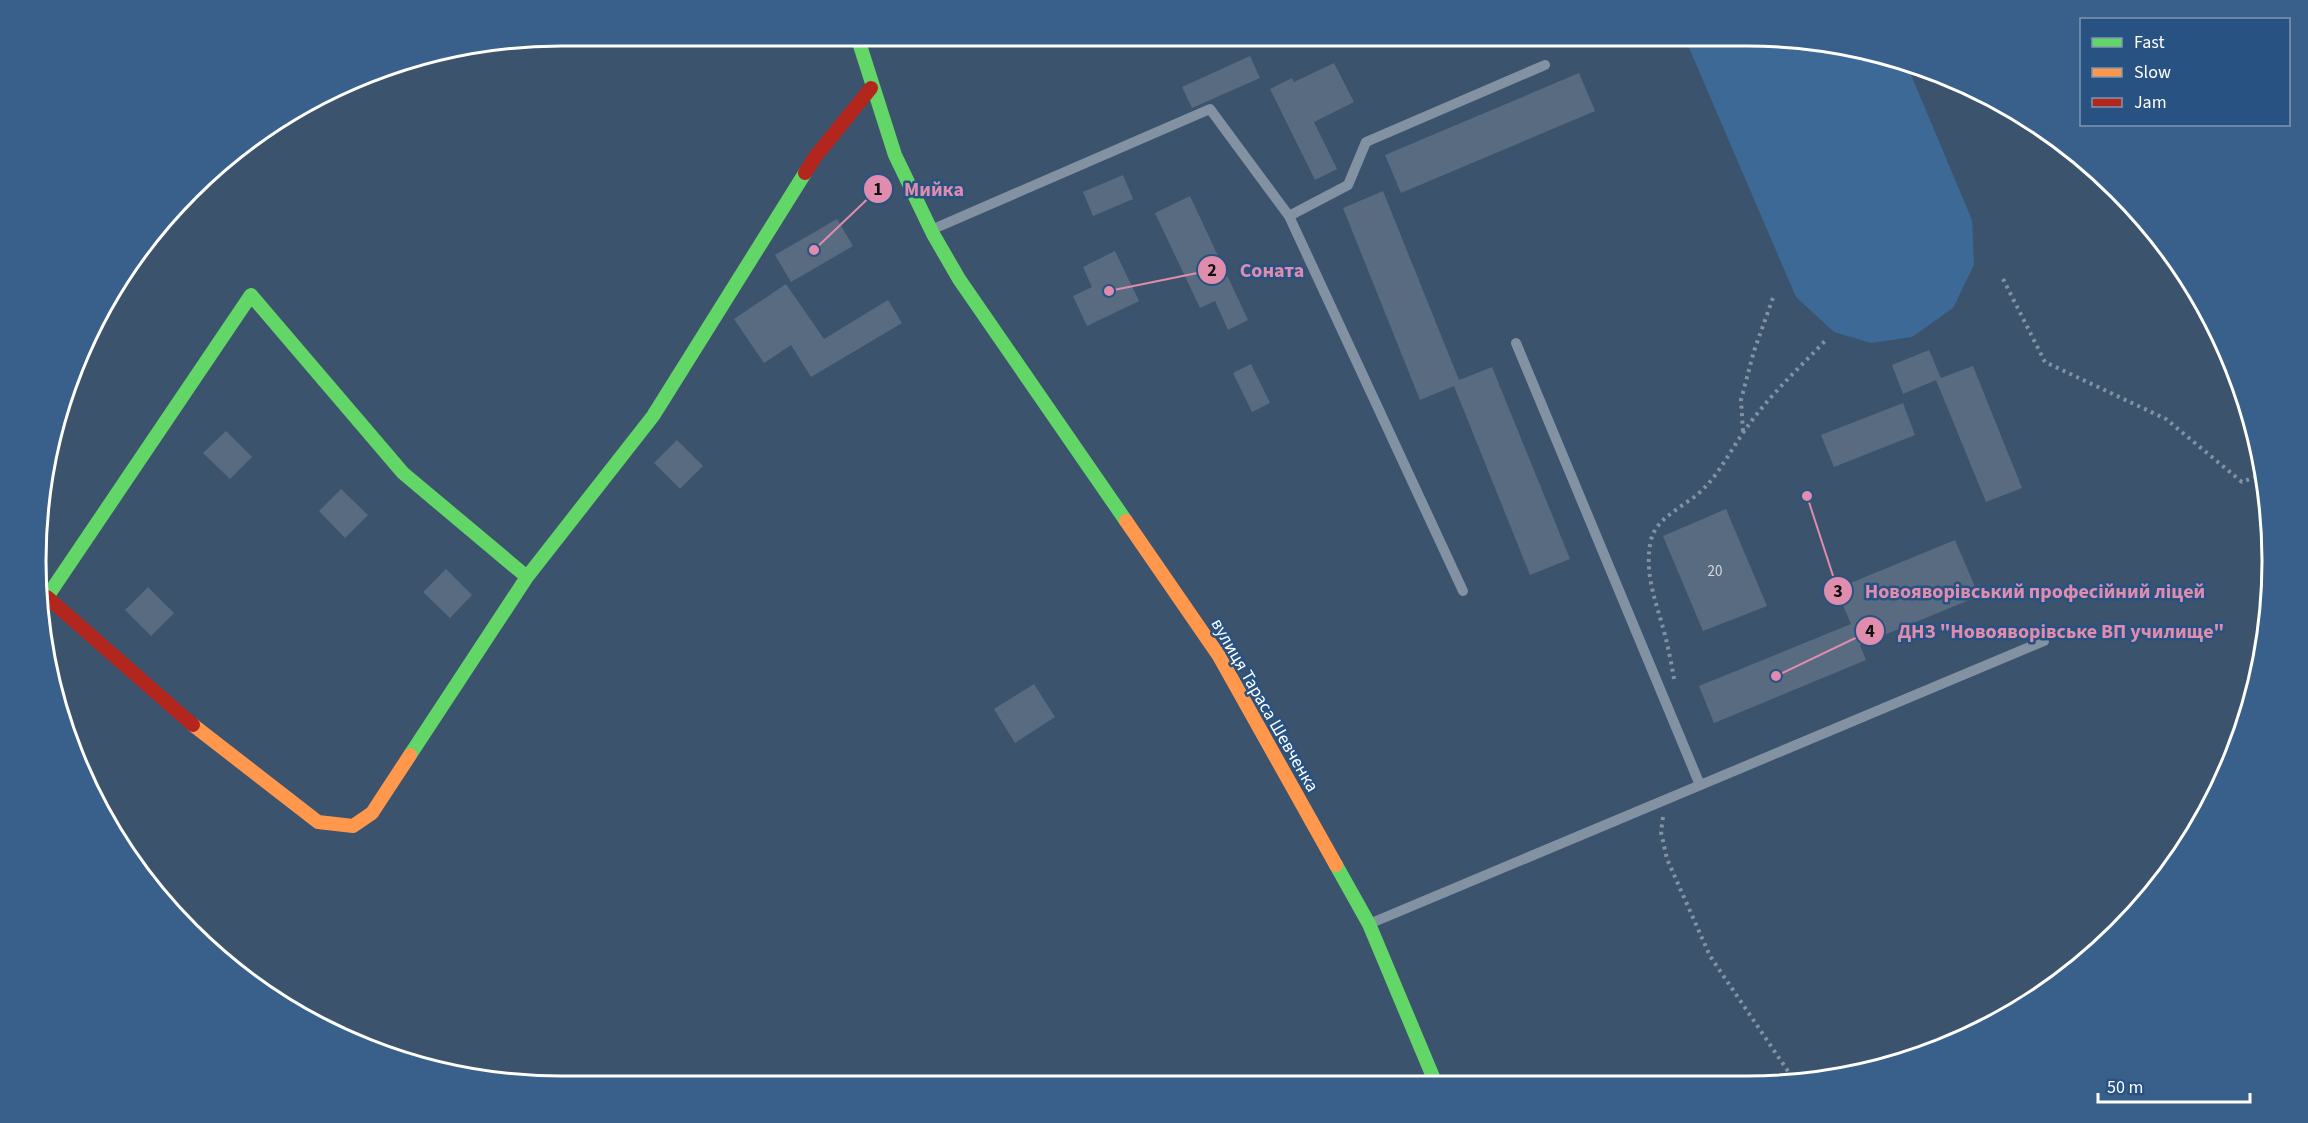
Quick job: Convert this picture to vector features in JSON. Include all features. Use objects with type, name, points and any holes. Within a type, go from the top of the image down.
[{"type":"street","name":"вулиця Тараса Шевченка","points":[[860,47],[871,88],[896,157],[930,230],[959,279],[1219,656],[1369,924],[1433,1076]]},
{"type":"street","points":[[49,604],[202,732],[318,822],[353,826],[372,813],[527,577],[653,416],[815,157],[871,88]]},
{"type":"street","points":[[48,594],[250,295],[403,473],[527,577]]},
{"type":"lane","points":[[1289,216],[1348,185],[1366,142],[1545,64]]},
{"type":"lane","points":[[930,230],[1210,109],[1289,216],[1463,591]]},
{"type":"lane","points":[[1516,343],[1700,785]]},
{"type":"lane","points":[[1369,924],[2044,640]]},
{"type":"path","points":[[2003,279],[2045,362],[2166,419],[2242,482],[2254,477]]},
{"type":"path","points":[[1744,431],[1741,399],[1754,351],[1774,295]]},
{"type":"path","points":[[1675,684],[1650,580],[1648,561],[1651,537],[1666,517],[1700,492],[1726,462],[1744,431],[1769,399],[1825,341]]},
{"type":"path","points":[[1674,796],[1663,813],[1661,831],[1667,859],[1710,956],[1790,1074]]},
{"type":"shaded area","points":[[1689,47],[1780,48],[1814,51],[1847,56],[1910,74],[1972,220],[1974,265],[1953,308],[1912,337],[1871,343],[1834,332],[1796,297]]},
{"type":"building","points":[[1250,56],[1260,78],[1192,108],[1182,87]]},
{"type":"building","points":[[1334,63],[1354,102],[1314,122],[1337,169],[1315,180],[1270,89],[1292,78],[1294,82]]},
{"type":"building","points":[[1579,73],[1595,111],[1401,193],[1385,155]]},
{"type":"building","points":[[1123,175],[1133,199],[1093,216],[1083,192]]},
{"type":"building","points":[[1383,191],[1459,380],[1492,367],[1570,559],[1530,575],[1454,386],[1420,400],[1343,208]]},
{"type":"building","points":[[1190,196],[1248,320],[1228,330],[1215,301],[1200,308],[1155,213]]},
{"type":"building","points":[[837,219],[853,246],[791,282],[775,255]]},
{"type":"building","points":[[1115,251],[1139,301],[1087,326],[1073,296],[1092,287],[1083,267]]},
{"type":"building","points":[[786,284],[824,339],[888,300],[902,323],[811,377],[791,345],[764,363],[734,319]]},
{"type":"building","points":[[1929,350],[1941,378],[1973,366],[2022,488],[1986,502],[1936,380],[1903,394],[1892,365]]},
{"type":"building","points":[[1251,364],[1270,403],[1252,412],[1233,373]]},
{"type":"building","points":[[1903,403],[1915,435],[1834,467],[1821,435]]},
{"type":"building","points":[[226,431],[252,457],[230,479],[203,453]]},
{"type":"building","points":[[677,440],[703,466],[680,489],[654,463]]},
{"type":"building","points":[[341,489],[368,515],[345,538],[319,511]]},
{"type":"building","points":[[1726,509],[1767,606],[1703,631],[1663,536]]},
{"type":"building","points":[[1955,540],[1979,596],[1860,645],[1866,660],[1714,723],[1699,686],[1851,624],[1836,589]]},
{"type":"building","points":[[446,569],[472,595],[450,618],[423,592]]},
{"type":"building","points":[[148,587],[174,613],[151,636],[125,610]]},
{"type":"building","points":[[1034,684],[1055,717],[1015,743],[994,709]]},
{"type":"traffic: fast","points":[[861,47],[895,155],[933,234],[959,279],[1126,521]]},
{"type":"traffic: fast","points":[[410,755],[527,577],[653,416],[805,173]]},
{"type":"traffic: fast","points":[[48,595],[251,295],[403,473],[527,577]]},
{"type":"traffic: fast","points":[[1336,865],[1369,924],[1433,1076]]},
{"type":"traffic: slow","points":[[1126,521],[1219,656],[1336,865]]},
{"type":"traffic: slow","points":[[193,725],[318,822],[353,826],[372,813],[410,755]]},
{"type":"traffic: jam","points":[[805,173],[815,157],[871,88]]},
{"type":"traffic: jam","points":[[48,598],[193,725]]},
{"type":"place","name":"Мийка","points":[[814,250]]},
{"type":"place","name":"Соната","points":[[1109,291]]},
{"type":"place","name":"Новояворівський професійний ліцей","points":[[1807,496]]},
{"type":"place","name":"ДНЗ \"Новояворівське ВП училище\"","points":[[1776,676]]}]
